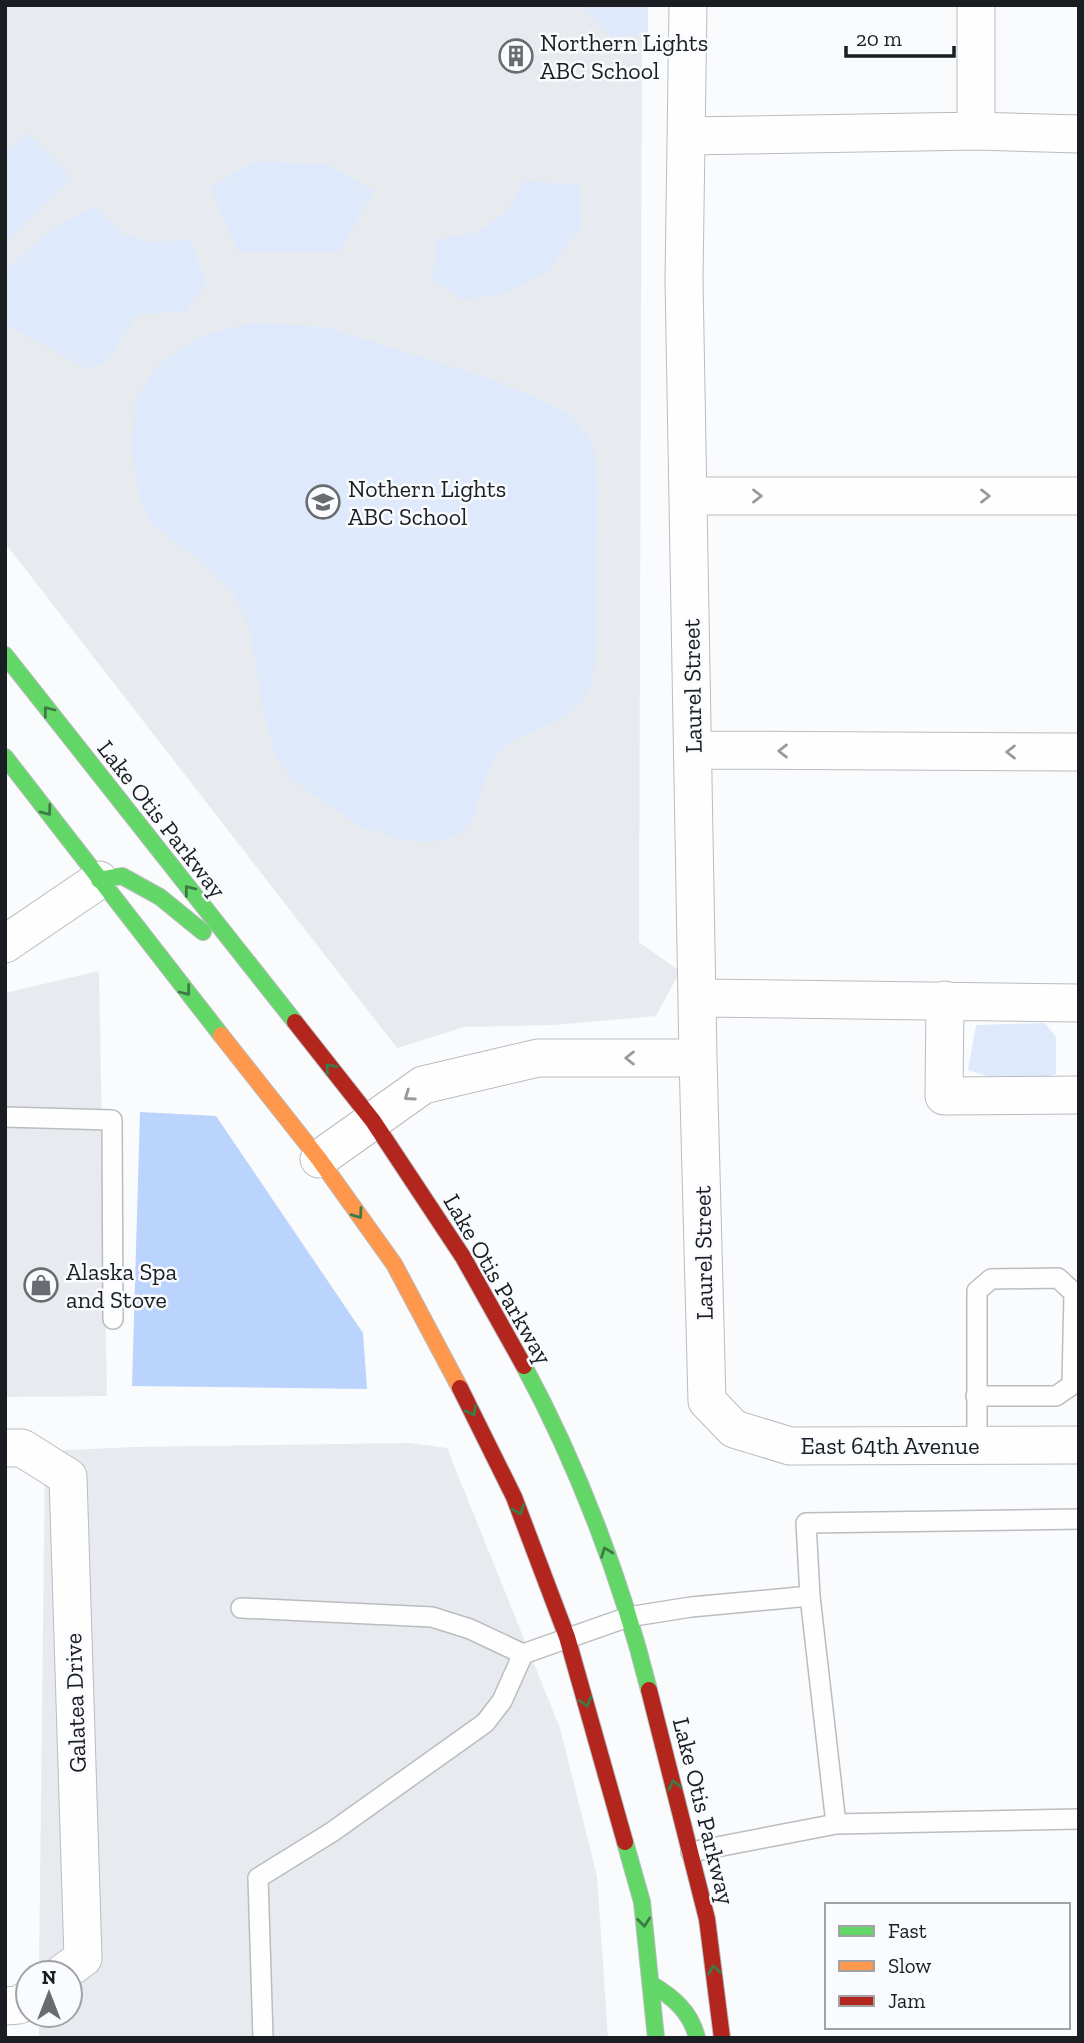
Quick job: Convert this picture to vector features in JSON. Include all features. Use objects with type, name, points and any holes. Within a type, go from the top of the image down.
[{"type":"main road","name":"Lake Otis Parkway","points":[[5,655],[373,1121],[463,1257],[550,1414],[608,1556],[661,1731],[707,1919],[722,2038]]},
{"type":"main road","points":[[5,757],[319,1158],[394,1264],[491,1447],[514,1497],[567,1637],[642,1902],[656,2038]]},
{"type":"main road","points":[[99,880],[122,876],[150,892],[245,962]]},
{"type":"main road","points":[[651,1984],[670,1995],[695,2024],[697,2038]]},
{"type":"street","name":"Laurel Street","points":[[688,5],[684,279],[706,1367]]},
{"type":"street","points":[[976,5],[976,131]]},
{"type":"street","points":[[687,136],[976,131],[1079,134]]},
{"type":"street","points":[[689,496],[1079,496]]},
{"type":"street","points":[[694,750],[1079,752]]},
{"type":"street","points":[[5,944],[99,880]]},
{"type":"street","points":[[699,998],[1079,1003]]},
{"type":"street","points":[[944,1000],[944,1096],[1079,1095]]},
{"type":"street","points":[[319,1158],[423,1086],[538,1058],[698,1058]]},
{"type":"street","name":"East 64th Avenue","points":[[706,1367],[707,1401],[734,1429],[790,1446],[1079,1445]]},
{"type":"street","name":"Galatea Drive","points":[[14,1448],[68,1477],[82,1959]]},
{"type":"lane","points":[[5,1117],[112,1120],[113,1319]]},
{"type":"lane","points":[[976,1396],[1056,1396],[1072,1385],[1074,1293],[1058,1278],[992,1279],[977,1291],[976,1396],[977,1445]]},
{"type":"lane","points":[[836,1824],[810,1596],[806,1522],[1079,1519]]},
{"type":"lane","points":[[263,2038],[258,1878],[332,1832],[485,1723],[502,1701],[523,1654],[628,1617],[691,1607],[810,1596]]},
{"type":"lane","points":[[241,1608],[432,1617],[470,1629],[523,1654]]},
{"type":"lane","points":[[691,1852],[836,1824],[1079,1819]]},
{"type":"shaded area","name":"Nothern Lights ABC School","points":[[5,5],[642,5],[639,942],[680,971],[656,1016],[553,1025],[464,1027],[397,1048],[5,543]]},
{"type":"shaded area","points":[[582,5],[648,5],[648,33],[612,38]]},
{"type":"shaded area","points":[[27,132],[72,178],[5,243],[5,153]]},
{"type":"shaded area","points":[[255,161],[328,165],[374,191],[339,252],[238,252],[210,188]]},
{"type":"shaded area","points":[[524,181],[579,185],[582,225],[548,271],[506,293],[463,300],[432,280],[437,240],[480,231],[507,211]]},
{"type":"shaded area","points":[[95,206],[123,234],[150,242],[190,240],[207,284],[184,312],[137,314],[108,360],[90,370],[5,325],[5,270],[55,227]]},
{"type":"shaded area","points":[[255,322],[328,328],[495,380],[570,414],[593,443],[598,488],[595,662],[591,685],[579,705],[559,720],[510,741],[496,755],[480,793],[473,820],[457,836],[432,842],[403,840],[361,827],[292,780],[275,754],[263,711],[250,629],[232,591],[206,566],[151,523],[139,495],[132,450],[135,401],[157,366],[200,336]]},
{"type":"shaded area","points":[[99,971],[107,1396],[5,1397],[5,993]]},
{"type":"shaded area","points":[[1045,1023],[1056,1037],[1056,1074],[1012,1084],[968,1070],[976,1025]]},
{"type":"shaded area","points":[[140,1112],[216,1116],[363,1333],[367,1389],[132,1386]]},
{"type":"shaded area","points":[[409,1443],[447,1448],[560,1728],[597,1876],[608,2038],[39,2038],[39,2029],[84,2029],[84,1959],[39,1959],[45,1451]]},
{"type":"traffic: fast","points":[[5,655],[295,1022]]},
{"type":"traffic: fast","points":[[5,757],[221,1035]]},
{"type":"traffic: fast","points":[[99,880],[122,876],[160,897],[203,932]]},
{"type":"traffic: fast","points":[[524,1366],[580,1483],[612,1565],[649,1690]]},
{"type":"traffic: fast","points":[[625,1842],[642,1902],[656,2038]]},
{"type":"traffic: fast","points":[[651,1984],[667,1994],[686,2013],[697,2038]]},
{"type":"traffic: slow","points":[[221,1035],[319,1159],[394,1264],[460,1388]]},
{"type":"traffic: jam","points":[[295,1022],[373,1121],[463,1257],[524,1366]]},
{"type":"traffic: jam","points":[[460,1388],[514,1497],[567,1637],[625,1842]]},
{"type":"traffic: jam","points":[[649,1690],[707,1919],[722,2038]]},
{"type":"place","name":"Northern Lights ABC School","points":[[516,56]]},
{"type":"place","name":"Nothern Lights ABC School","points":[[323,502]]},
{"type":"place","name":"Alaska Spa and Stove","points":[[41,1285]]}]
